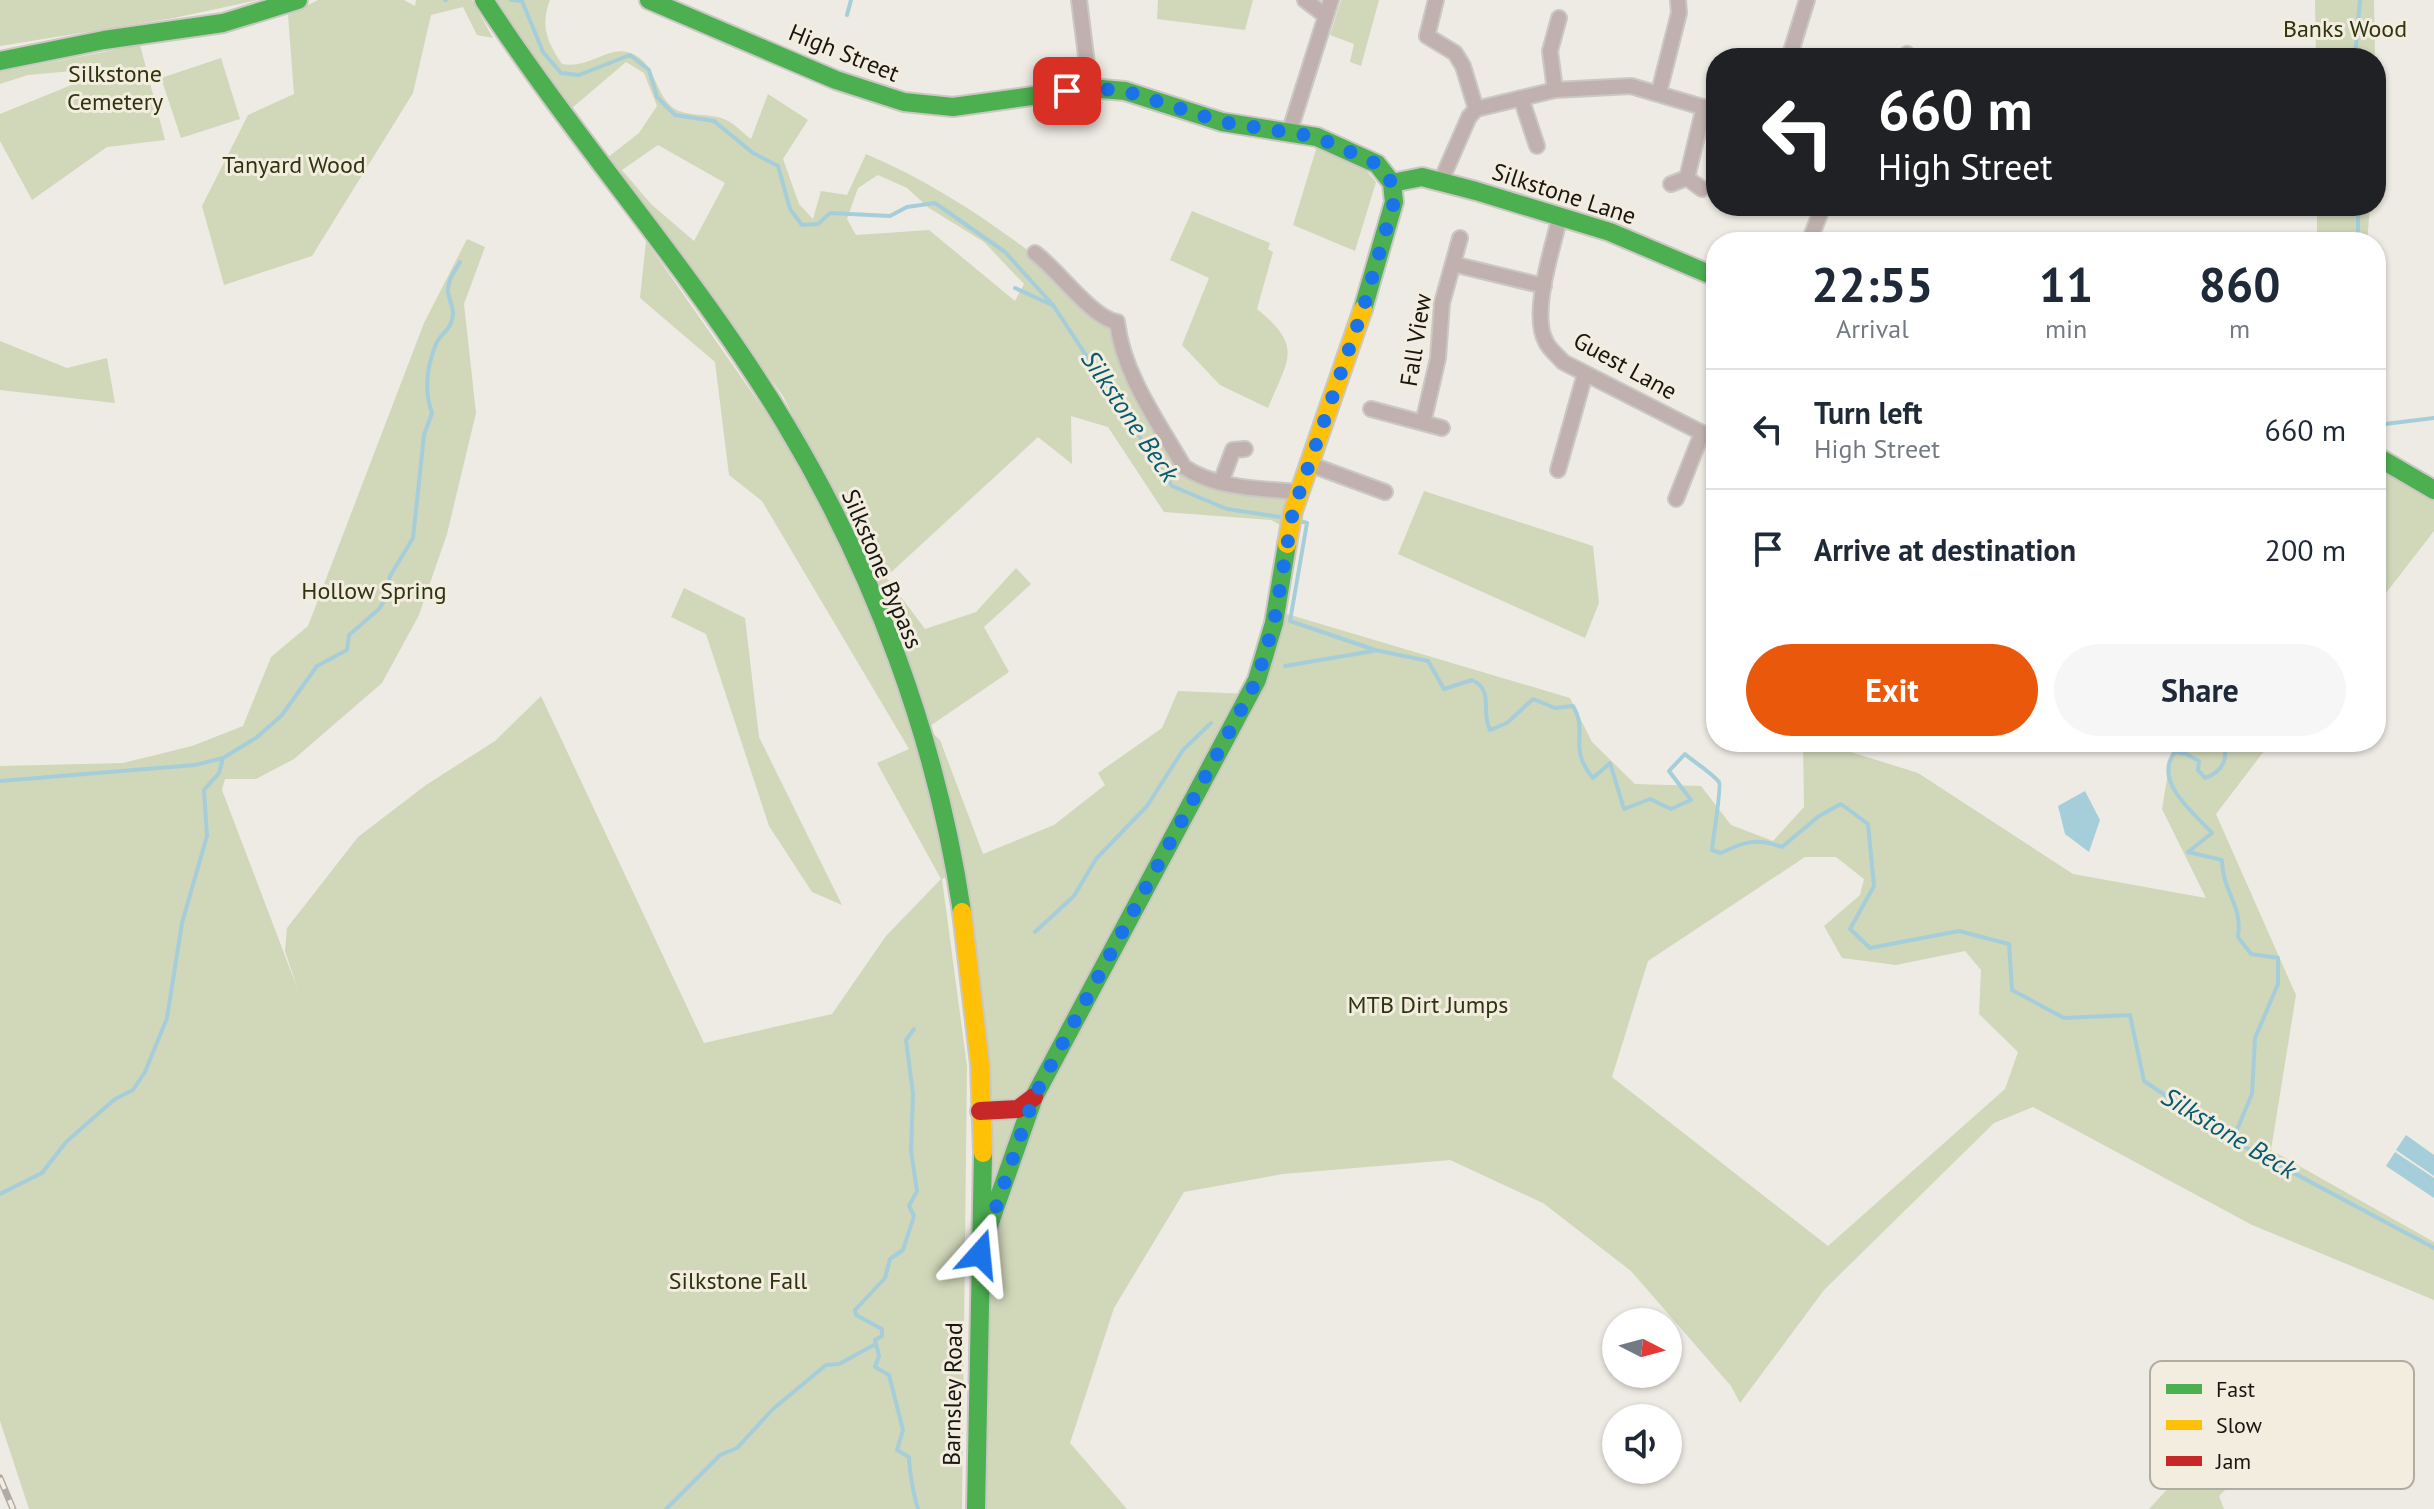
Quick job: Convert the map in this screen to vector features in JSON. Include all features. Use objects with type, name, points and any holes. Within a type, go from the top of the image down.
[{"type":"main road","name":"Silkstone Bypass","points":[[484,0],[587,150],[722,328],[779,414],[832,509],[866,583],[915,714],[939,799],[960,901],[980,1064],[980,1254]]},
{"type":"main road","name":"High Street","points":[[649,0],[836,80],[904,102],[953,107],[1090,88],[1125,91],[1222,122],[1290,130],[1339,146],[1377,164],[1392,183]]},
{"type":"main road","points":[[0,61],[104,40],[210,26],[293,2]]},
{"type":"main road","name":"Silkstone Lane","points":[[1392,183],[1422,177],[1441,181],[1610,232],[1706,273]]},
{"type":"main road","name":"Barnsley Road","points":[[976,1509],[980,1254],[1034,1097],[1257,680],[1274,623],[1291,520],[1364,306],[1394,202],[1392,183]]},
{"type":"main road","points":[[2386,462],[2434,490]]},
{"type":"main road","points":[[980,1111],[1018,1109],[1034,1097]]},
{"type":"street","points":[[1079,0],[1090,88]]},
{"type":"street","points":[[1305,0],[1326,16]]},
{"type":"street","points":[[1290,130],[1331,0]]},
{"type":"street","points":[[1436,0],[1427,36],[1455,53],[1470,84],[1476,109]]},
{"type":"street","points":[[1659,92],[1679,13],[1678,0]]},
{"type":"street","points":[[1792,48],[1807,0]]},
{"type":"street","points":[[1555,90],[1549,59],[1557,25],[1570,37]]},
{"type":"street","points":[[1441,181],[1469,117],[1476,109],[1555,90],[1631,86],[1706,108]]},
{"type":"street","points":[[1521,98],[1537,146]]},
{"type":"street","points":[[1687,178],[1706,121]]},
{"type":"street","points":[[1671,184],[1687,178]]},
{"type":"street","points":[[1687,178],[1702,189]]},
{"type":"street","name":"Guest Lane","points":[[1560,216],[1544,286],[1540,321],[1545,342],[1563,362],[1706,435]]},
{"type":"street","name":"Fall View","points":[[1423,423],[1438,358],[1442,303],[1460,238]]},
{"type":"street","points":[[1035,253],[1058,270],[1102,319],[1120,317],[1119,343],[1141,391],[1184,467],[1221,482],[1300,492]]},
{"type":"street","name":"Fall View","points":[[1453,264],[1544,286]]},
{"type":"street","points":[[1565,462],[1585,374]]},
{"type":"street","name":"Fall View","points":[[1371,409],[1442,428]]},
{"type":"street","points":[[1684,492],[1702,433]]},
{"type":"street","points":[[1221,482],[1234,449]]},
{"type":"street","points":[[1309,464],[1385,492]]},
{"type":"green space","points":[[0,0],[258,0],[174,18],[0,46]]},
{"type":"green space","name":"Tanyard Wood","points":[[318,0],[404,0],[415,6],[416,0],[472,0],[493,38],[477,35],[463,7],[431,15],[413,93],[312,256],[224,285],[202,206],[248,115],[294,94],[288,15]]},
{"type":"green space","points":[[495,0],[550,0],[545,26],[552,48],[562,64],[580,64],[612,52],[627,52],[644,61],[672,107],[684,113],[726,120],[751,139],[768,94],[808,120],[783,159],[799,204],[813,219],[821,191],[847,195],[866,154],[966,207],[1029,251],[1117,322],[1119,343],[1194,474],[1300,492],[1289,530],[1271,520],[1164,512],[1108,427],[1071,416],[1072,464],[1038,437],[886,577],[925,629],[976,612],[1016,568],[1031,584],[984,627],[1009,672],[927,728],[940,740],[983,854],[1054,825],[1105,785],[1098,773],[1162,728],[1178,691],[1249,694],[1262,689],[1287,614],[1570,698],[1592,742],[1635,784],[1701,786],[1731,825],[1773,841],[1804,807],[1803,752],[1851,752],[1918,773],[2073,874],[2206,898],[2162,809],[2171,752],[2263,752],[2216,814],[2296,995],[2271,1150],[2434,1242],[2434,1300],[2252,1225],[2033,1107],[1994,1123],[1824,1290],[1740,1403],[1731,1386],[1682,1330],[1682,1308],[1663,1308],[1631,1271],[1543,1203],[1450,1160],[1283,1174],[1184,1192],[1114,1308],[1070,1443],[1127,1509],[985,1509],[987,1186],[954,875],[942,879],[967,1066],[962,1509],[29,1509],[0,1421],[0,766],[123,763],[192,746],[243,726],[271,657],[308,626],[424,323],[467,239],[485,247],[464,304],[476,413],[447,534],[419,615],[382,683],[294,759],[256,779],[225,779],[222,790],[298,990],[285,951],[287,928],[358,837],[426,785],[495,741],[541,696],[704,1043],[832,1014],[886,936],[941,879],[877,763],[909,749],[762,501],[729,475],[715,362],[640,298],[646,241],[860,547],[783,396],[607,158],[639,133],[657,106],[644,73],[626,62],[572,108]],"holes":[[[658,145],[725,183],[694,241],[651,204],[622,170]],[[878,175],[907,188],[929,208],[984,242],[1024,284],[1015,301],[929,230],[856,235],[847,219],[858,188]],[[1805,857],[1836,857],[1864,879],[1860,895],[1824,926],[1842,958],[1896,965],[1965,951],[1981,970],[1979,1014],[2018,1052],[2005,1089],[1828,1246],[1612,1077],[1648,961]]]},
{"type":"green space","points":[[1158,0],[1253,0],[1245,30],[1157,19]]},
{"type":"green space","points":[[1341,0],[1379,0],[1361,66],[1350,62],[1354,44],[1330,35]]},
{"type":"green space","name":"Banks Wood","points":[[2315,0],[2374,0],[2375,48],[2316,48]]},
{"type":"green space","name":"Silkstone Cemetery","points":[[140,45],[165,140],[107,147],[32,200],[0,141],[0,114],[74,84],[72,71],[28,75],[0,84],[0,72]]},
{"type":"green space","points":[[221,58],[240,119],[181,138],[161,78]]},
{"type":"green space","points":[[1318,143],[1365,169],[1376,182],[1355,251],[1293,225]]},
{"type":"green space","points":[[1192,211],[1270,243],[1268,249],[1273,252],[1257,309],[1281,334],[1288,354],[1268,408],[1220,385],[1182,345],[1209,278],[1170,260]]},
{"type":"green space","points":[[2317,216],[2369,216],[2368,232],[2317,232]]},
{"type":"green space","points":[[0,341],[67,368],[107,358],[115,403],[0,390]]},
{"type":"green space","points":[[2386,470],[2434,501],[2434,531],[2386,593]]},
{"type":"green space","points":[[1424,491],[1593,546],[1599,603],[1585,638],[1398,554]]},
{"type":"green space","points":[[684,588],[745,618],[759,737],[842,905],[812,892],[769,826],[706,634],[671,617]]},
{"type":"green space","points":[[2167,1489],[2226,1489],[2219,1496],[2224,1509],[2149,1509]]},
{"type":"water","points":[[2085,791],[2100,820],[2089,852],[2065,834],[2058,806]]},
{"type":"water","points":[[2406,1135],[2434,1155],[2434,1176],[2396,1150]]},
{"type":"water","points":[[2395,1152],[2434,1178],[2434,1198],[2386,1166]]},
{"type":"waterway","name":"Silkstone Beck","points":[[511,0],[522,1],[543,52],[561,73],[579,75],[630,55],[649,70],[657,97],[675,115],[714,121],[753,153],[778,166],[790,209],[802,225],[818,224],[830,213],[890,216],[907,207],[935,203],[1005,252],[1053,305],[1172,486],[1227,509],[1287,518]]},
{"type":"waterway","points":[[847,15],[851,0]]},
{"type":"waterway","points":[[2356,48],[2360,0]]},
{"type":"waterway","points":[[2358,216],[2358,232]]},
{"type":"waterway","points":[[0,1194],[42,1173],[66,1142],[115,1099],[133,1090],[145,1072],[167,1018],[182,923],[207,836],[204,790],[219,773],[223,758],[256,738],[282,715],[317,666],[347,650],[349,635],[379,609],[386,598],[390,576],[413,538],[424,435],[432,413],[427,387],[430,361],[439,338],[450,326],[453,311],[448,288],[460,262]]},
{"type":"waterway","points":[[1015,288],[1052,305]]},
{"type":"waterway","points":[[2386,424],[2434,418]]},
{"type":"waterway","name":"Silkstone Beck","points":[[1300,521],[1307,523],[1290,621],[1375,650],[1428,661],[1444,689],[1472,680],[1483,690],[1490,730],[1507,723],[1533,699],[1555,708],[1573,706],[1579,724],[1579,749],[1585,767],[1593,778],[1610,763],[1624,809],[1650,799],[1671,809],[1691,800],[1669,771],[1685,754],[1719,782],[1712,850],[1721,853],[1751,842],[1782,847],[1819,816],[1841,804],[1868,824],[1874,886],[1850,929],[1870,948],[1959,931],[2009,944],[2012,990],[2064,1018],[2130,1015],[2144,1081],[2232,1140],[2434,1248]]},
{"type":"waterway","points":[[1285,666],[1373,651]]},
{"type":"waterway","points":[[1035,932],[1074,896],[1096,859],[1147,806],[1183,750],[1211,723]]},
{"type":"waterway","points":[[2175,752],[2199,761],[2198,770],[2205,778],[2220,768],[2225,752]]},
{"type":"waterway","points":[[2175,752],[2169,763],[2172,785],[2186,806],[2212,833],[2188,852],[2222,860],[2225,881],[2238,916],[2238,937],[2251,954],[2278,958],[2278,984],[2255,1038],[2252,1094],[2233,1139]]},
{"type":"waterway","points":[[0,781],[195,765],[223,758]]},
{"type":"waterway","points":[[914,1029],[906,1040],[913,1094],[911,1151],[917,1191],[909,1206],[914,1216],[903,1250],[890,1259],[885,1278],[855,1310],[856,1315],[882,1329],[882,1336],[875,1340],[879,1356],[875,1367],[889,1375],[903,1430],[897,1450],[909,1457],[918,1509]]},
{"type":"waterway","points":[[666,1509],[720,1455],[737,1448],[773,1409],[826,1365],[839,1364],[874,1345]]},
{"type":"railway","points":[[0,1478],[13,1509]]},
{"type":"traffic: fast","points":[[0,61],[104,40],[223,23],[298,0]]},
{"type":"traffic: fast","points":[[484,0],[559,107],[715,316],[786,425],[818,481],[874,599],[919,722],[951,848],[962,912]]},
{"type":"traffic: fast","points":[[649,0],[836,80],[904,102],[953,107],[1090,88],[1125,91],[1222,122],[1317,137],[1377,164],[1392,183],[1394,202],[1363,309]]},
{"type":"traffic: fast","points":[[1392,183],[1422,177],[1476,191],[1610,232],[1706,273]]},
{"type":"traffic: fast","points":[[2386,462],[2434,490]]},
{"type":"traffic: fast","points":[[987,1231],[1034,1097],[1257,680],[1274,623],[1287,544]]},
{"type":"traffic: fast","points":[[976,1509],[983,1153]]},
{"type":"traffic: slow","points":[[1287,544],[1293,511],[1363,309]]},
{"type":"traffic: slow","points":[[962,912],[980,1064],[983,1153]]},
{"type":"traffic: jam","points":[[980,1111],[1018,1109],[1034,1097]]},
{"type":"route","points":[[980,1254],[1034,1097],[1125,932],[1257,680],[1274,623],[1293,511],[1364,306],[1394,202],[1392,183],[1377,164],[1317,137],[1290,130],[1222,122],[1125,91],[1090,88],[1067,91]]},
{"type":"park label","name":"Hollow Spring","points":[[374,591]]},
{"type":"park label","name":"MTB Dirt Jumps","points":[[1428,1005]]},
{"type":"park label","name":"Silkstone Fall","points":[[738,1281]]}]
